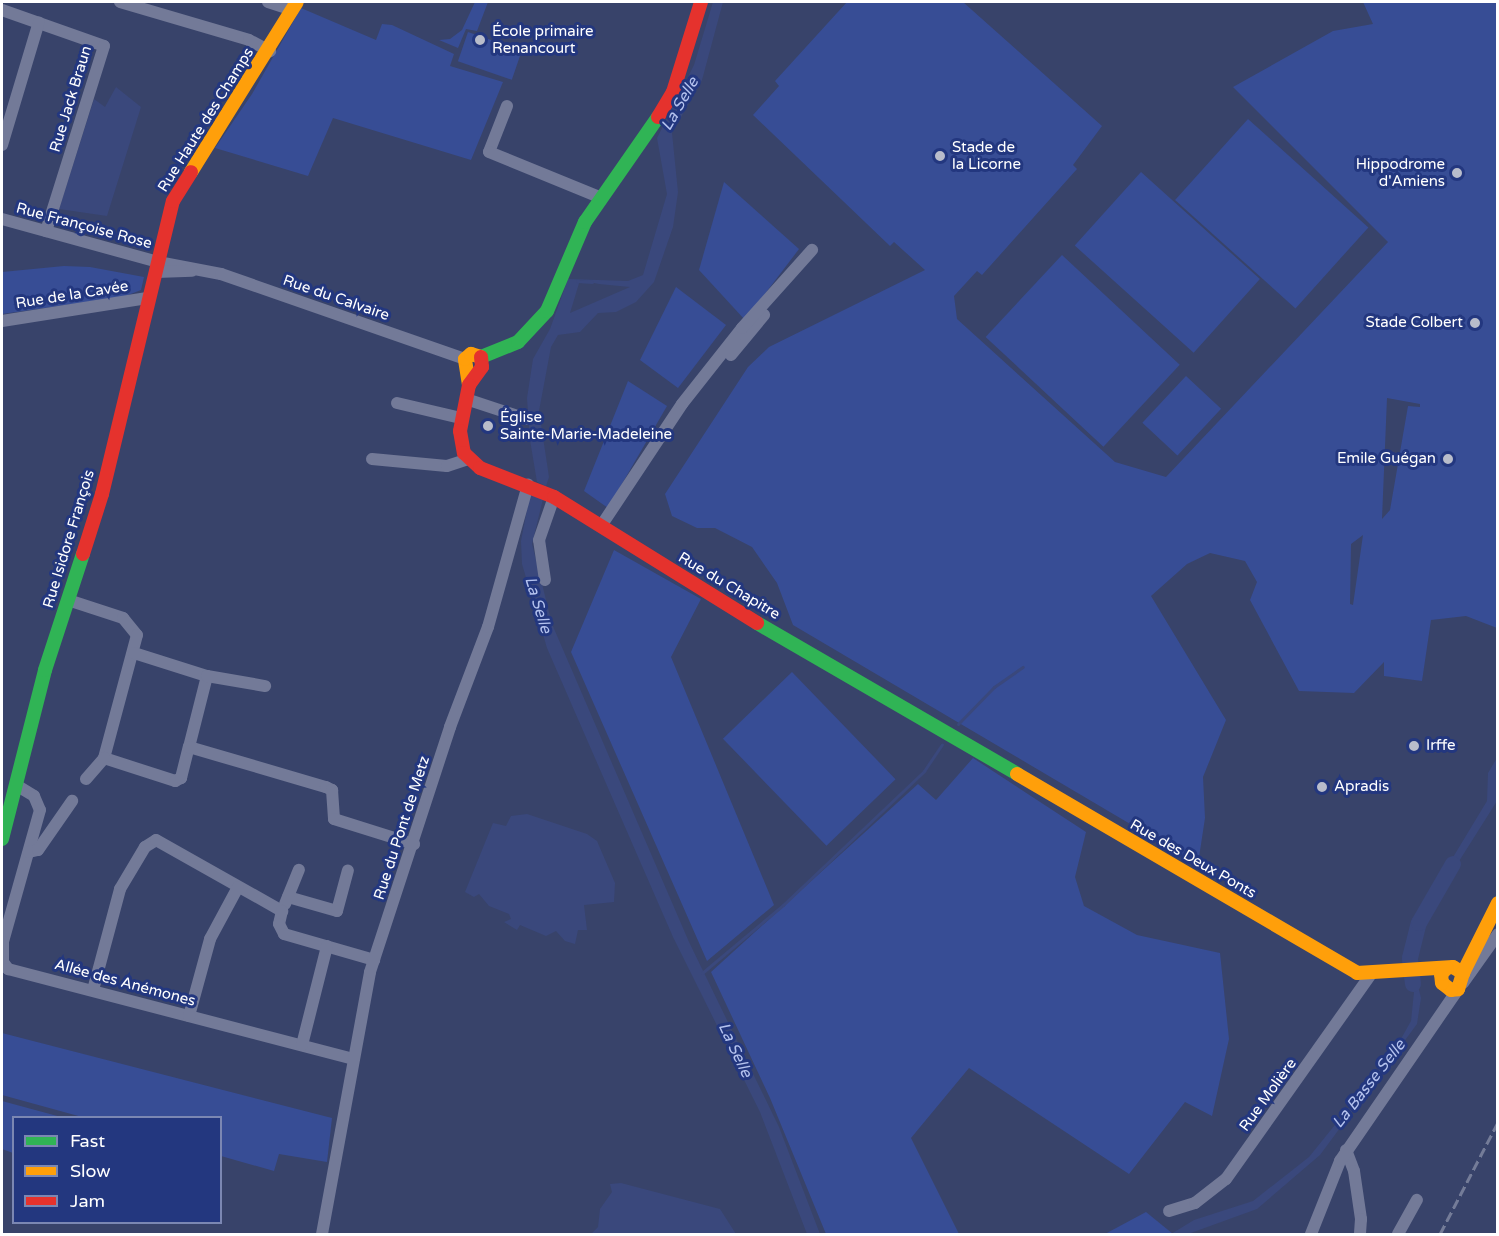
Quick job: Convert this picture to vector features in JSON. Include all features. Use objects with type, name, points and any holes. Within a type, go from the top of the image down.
[{"type":"street","points":[[120,2],[249,40],[270,51]]},
{"type":"street","points":[[268,2],[295,6]]},
{"type":"street","points":[[372,459],[447,466],[469,459],[462,447],[461,418],[472,364],[518,342],[539,323],[585,222],[643,144],[673,92],[701,2]]},
{"type":"street","name":"Rue Haute des Champs","points":[[157,267],[173,201],[270,51],[295,6]]},
{"type":"street","name":"Rue Jack Braun","points":[[2,9],[104,45],[46,231]]},
{"type":"street","points":[[2,145],[39,22]]},
{"type":"street","points":[[507,106],[489,152],[602,198]]},
{"type":"street","name":"Rue Françoise Rose","points":[[2,219],[157,267]]},
{"type":"street","points":[[605,528],[682,404],[742,328],[811,251]]},
{"type":"street","name":"Rue du Calvaire","points":[[157,267],[221,274],[472,364]]},
{"type":"street","name":"Rue Isidore François","points":[[2,839],[68,600],[102,494],[147,298],[157,267]]},
{"type":"street","name":"Rue de la Cavée","points":[[2,321],[147,298]]},
{"type":"street","points":[[468,392],[527,419]]},
{"type":"street","points":[[397,403],[461,418]]},
{"type":"street","name":"Rue du Chapitre","points":[[469,459],[485,470],[540,490],[952,738]]},
{"type":"street","points":[[540,490],[539,540],[545,580]]},
{"type":"street","name":"Rue du Pont de Metz","points":[[322,1234],[333,1188],[353,1059],[374,960],[414,844],[450,727],[540,490]]},
{"type":"street","points":[[68,600],[123,618],[132,625],[137,635],[104,758],[86,779]]},
{"type":"street","points":[[134,653],[207,676],[265,686]]},
{"type":"street","points":[[104,758],[175,781],[181,778],[207,676]]},
{"type":"street","name":"Rue des Deux Ponts","points":[[952,738],[1350,968],[1371,974],[1424,970],[1453,978]]},
{"type":"street","points":[[189,747],[326,787],[332,790],[334,819],[414,844]]},
{"type":"street","name":"Allée des Anémones","points":[[16,785],[34,796],[40,810],[3,942],[3,962],[8,969],[353,1059]]},
{"type":"street","points":[[29,852],[38,850],[72,801]]},
{"type":"street","points":[[93,990],[120,889],[150,842],[156,840],[282,911]]},
{"type":"street","points":[[299,870],[282,911],[279,924],[284,934],[374,960]]},
{"type":"street","points":[[288,897],[337,911],[348,870]]},
{"type":"street","points":[[189,1016],[210,939],[238,887]]},
{"type":"street","points":[[1471,959],[1497,903]]},
{"type":"street","points":[[1453,978],[1486,950],[1497,934]]},
{"type":"street","points":[[302,1046],[327,946]]},
{"type":"street","points":[[1311,1234],[1346,1150],[1438,1016],[1453,978],[1471,959],[1486,950]]},
{"type":"street","name":"Rue Molière","points":[[1169,1211],[1195,1203],[1226,1179],[1371,974]]},
{"type":"street","points":[[1346,1150],[1354,1171],[1361,1219],[1359,1234]]},
{"type":"street","points":[[1398,1234],[1417,1200]]},
{"type":"shaded area","points":[[475,2],[488,2],[477,31],[466,29],[458,48],[439,40],[450,39],[462,30]]},
{"type":"shaded area","points":[[847,2],[963,2],[1102,126],[1073,165],[1077,169],[982,275],[977,271],[954,296],[957,319],[1115,462],[1166,477],[1388,242],[1233,87],[1333,31],[1373,24],[1363,2],[1497,2],[1497,628],[1466,616],[1431,620],[1422,681],[1384,676],[1384,662],[1354,693],[1299,691],[1250,600],[1257,582],[1245,561],[1210,553],[1187,564],[1151,596],[1226,720],[1203,777],[1205,818],[1198,864],[793,625],[777,583],[752,547],[715,528],[697,528],[672,516],[665,494],[748,367],[769,347],[925,270],[894,242],[890,246],[753,115],[779,86],[775,81]],"holes":[[[1387,398],[1420,404],[1420,407],[1408,406],[1390,510],[1382,519]],[[1363,535],[1353,605],[1350,604],[1351,544]]]},
{"type":"shaded area","points":[[301,8],[376,40],[382,24],[392,25],[454,54],[450,66],[503,82],[471,160],[333,118],[308,176],[215,148],[252,94]]},
{"type":"shaded area","points":[[468,32],[522,51],[512,80],[458,61]]},
{"type":"shaded area","points":[[1248,119],[1368,227],[1295,308],[1175,200]]},
{"type":"shaded area","points":[[1141,172],[1260,279],[1194,353],[1075,246]]},
{"type":"shaded area","points":[[724,182],[799,249],[745,320],[699,270]]},
{"type":"shaded area","points":[[1062,255],[1180,365],[1103,447],[986,337]]},
{"type":"shaded area","points":[[64,266],[90,267],[144,277],[141,290],[123,297],[2,314],[2,272]]},
{"type":"shaded area","points":[[676,287],[726,325],[678,388],[640,360]]},
{"type":"shaded area","points":[[1186,376],[1221,409],[1177,456],[1142,423]]},
{"type":"shaded area","points":[[628,381],[667,406],[608,508],[584,491]]},
{"type":"shaded area","points":[[614,550],[701,599],[671,657],[774,905],[707,961],[571,652]]},
{"type":"shaded area","points":[[792,672],[896,779],[826,846],[723,739]]},
{"type":"shaded area","points":[[973,758],[1086,832],[1075,877],[1084,906],[1137,935],[1220,953],[1229,1039],[1212,1116],[1185,1102],[1129,1174],[969,1068],[911,1138],[959,1234],[826,1234],[770,1098],[711,972],[918,784],[936,800]]},
{"type":"shaded area","points":[[2,1033],[332,1118],[327,1162],[279,1154],[274,1171],[222,1156],[222,1116],[78,1116],[2,1095]]},
{"type":"shaded area","points":[[2,1101],[57,1116],[12,1116],[12,1153],[2,1149]]},
{"type":"shaded area","points":[[1146,1212],[1173,1234],[1105,1234]]},
{"type":"water","name":"La Selle","points":[[713,2],[723,2],[702,80],[672,133],[678,192],[673,227],[654,282],[636,302],[616,312],[598,313],[580,332],[558,335],[551,347],[539,411],[549,477],[546,486],[537,482],[530,440],[527,398],[533,359],[550,329],[568,279],[628,281],[643,275],[667,194],[657,138],[694,65]],"holes":[[[580,280],[630,287],[570,313]]]},
{"type":"water","points":[[116,87],[141,107],[107,216],[59,209],[94,99],[105,107]]},
{"type":"water","name":"La Selle","points":[[530,494],[543,499],[532,544],[552,624],[689,942],[779,1127],[820,1234],[807,1234],[760,1112],[673,937],[547,648],[522,564],[521,541]]},
{"type":"water","points":[[1497,758],[1497,801],[1444,885],[1438,882],[1487,801],[1488,773]]},
{"type":"water","points":[[527,814],[587,834],[597,841],[615,883],[614,902],[584,905],[587,930],[578,930],[575,944],[565,941],[556,931],[546,936],[520,925],[517,930],[504,922],[511,919],[509,914],[489,906],[479,894],[474,897],[465,892],[493,823],[506,826],[511,816]]},
{"type":"water","points":[[1407,973],[1415,973],[1421,998],[1417,1024],[1320,1155],[1257,1209],[1188,1234],[1171,1234],[1194,1220],[1253,1201],[1309,1157],[1393,1053],[1411,1021],[1414,992]]},
{"type":"water","points":[[621,1183],[720,1209],[736,1234],[591,1234],[598,1227],[600,1209],[612,1192],[610,1184]]},
{"type":"waterway","points":[[577,281],[592,282]]},
{"type":"waterway","points":[[958,724],[994,687],[1023,667]]},
{"type":"waterway","points":[[702,973],[783,905],[924,771],[942,744]]},
{"type":"waterway","name":"La Basse Selle","points":[[1413,984],[1410,958],[1419,923],[1453,864]]},
{"type":"railway","points":[[1440,1234],[1498,1122]]},
{"type":"traffic: fast","points":[[481,357],[518,342],[547,311],[585,222],[658,117]]},
{"type":"traffic: fast","points":[[2,839],[45,670],[83,554]]},
{"type":"traffic: fast","points":[[757,623],[1017,774]]},
{"type":"traffic: slow","points":[[191,172],[297,2]]},
{"type":"traffic: slow","points":[[469,385],[465,359],[471,354],[481,357]]},
{"type":"traffic: slow","points":[[1017,774],[1357,973],[1453,967],[1463,973],[1458,989],[1451,990],[1442,983],[1441,974],[1447,968]]},
{"type":"traffic: slow","points":[[1463,973],[1498,903]]},
{"type":"traffic: jam","points":[[658,117],[673,92],[701,2]]},
{"type":"traffic: jam","points":[[83,554],[102,494],[173,201],[191,172]]},
{"type":"traffic: jam","points":[[481,357],[482,367],[469,385],[460,431],[464,453],[480,468],[554,497],[757,623]]},
{"type":"place","name":"École primaire Renancourt","points":[[480,40]]},
{"type":"place","name":"Stade de la Licorne","points":[[940,156]]},
{"type":"place","name":"Hippodrome d'Amiens","points":[[1457,173]]},
{"type":"place","name":"Stade Colbert","points":[[1475,323]]},
{"type":"place","name":"Église Sainte-Marie-Madeleine","points":[[488,426]]},
{"type":"place","name":"Emile Guégan","points":[[1448,459]]},
{"type":"place","name":"Irffe","points":[[1414,746]]},
{"type":"place","name":"Apradis","points":[[1322,787]]}]
